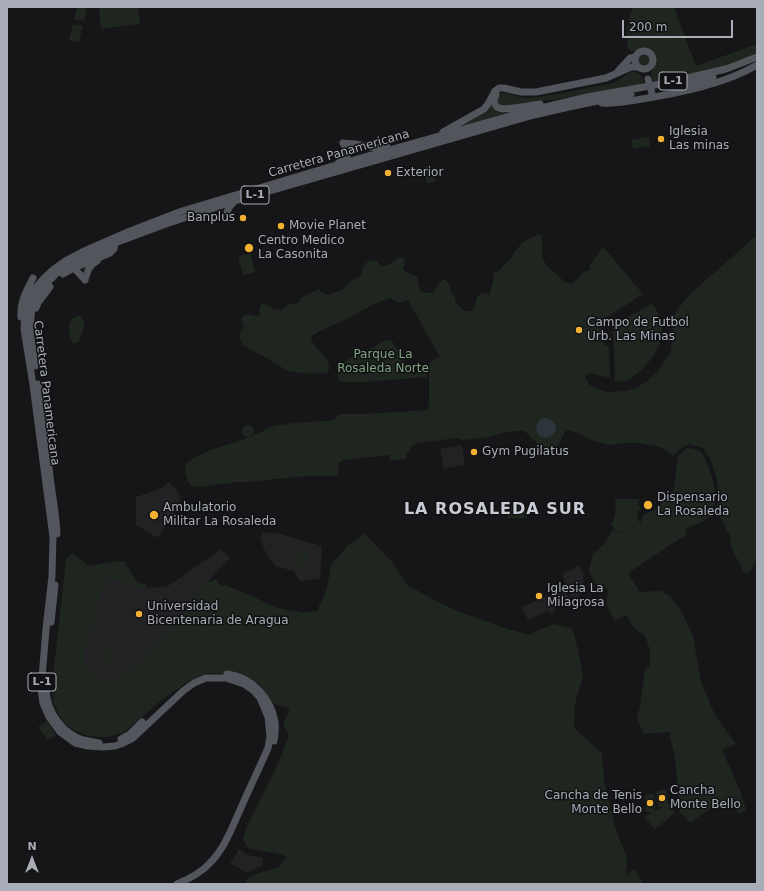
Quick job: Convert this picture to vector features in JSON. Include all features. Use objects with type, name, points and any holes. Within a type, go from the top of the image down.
[{"type":"main road","name":"L-1","points":[[648,79],[652,58],[649,54],[642,52],[637,54],[635,62],[648,79],[653,97]]},
{"type":"main road","points":[[614,75],[630,58],[636,57]]},
{"type":"main road","name":"Carretera Panamericana","points":[[188,884],[214,866],[227,846],[272,752],[275,724],[273,715],[260,691],[248,680],[240,676],[217,673],[206,674],[194,678],[181,686],[130,734],[115,742],[103,743],[84,740],[64,728],[49,708],[46,696],[46,668],[57,564],[56,515],[46,437],[31,344],[27,329],[34,300],[52,278],[70,264],[115,243],[166,224],[235,201],[534,115],[589,100],[719,71],[757,57]]},
{"type":"main road","name":"L-1","points":[[651,66],[646,68],[631,67],[603,79],[536,92],[505,90],[497,93],[494,101],[496,107],[501,109],[589,100],[608,104],[620,103],[711,84],[734,76],[756,65]]},
{"type":"main road","name":"Carretera Panamericana","points":[[177,884],[196,875],[204,869],[211,863],[224,845],[268,748],[270,737],[268,717],[260,698],[253,690],[244,684],[226,678],[206,678],[194,683],[183,691],[132,738],[115,746],[88,746],[75,743],[60,732],[49,717],[43,703],[41,690],[52,576],[53,537],[25,312],[32,292],[45,277],[65,261],[130,231],[182,211],[336,165],[531,110],[705,79],[756,65]]},
{"type":"main road","name":"L-1","points":[[413,144],[444,132],[484,109],[495,91],[499,88],[515,91]]},
{"type":"main road","points":[[336,165],[347,156],[346,148],[343,143],[376,148],[413,144]]},
{"type":"main road","points":[[227,212],[235,201]]},
{"type":"main road","points":[[108,238],[130,231]]},
{"type":"main road","points":[[74,268],[85,280],[88,269],[93,263],[110,253],[114,249],[115,243]]},
{"type":"main road","name":"L-1","points":[[27,329],[38,303],[59,277],[74,268],[110,253]]},
{"type":"main road","points":[[27,329],[21,319],[21,310],[22,300],[32,278]]},
{"type":"shaded area","points":[[546,418],[553,421],[556,428],[553,435],[546,438],[539,435],[536,428],[539,421]]},
{"type":"shaded area","points":[[462,445],[465,465],[444,469],[440,449]]},
{"type":"shaded area","name":"Ambulatorio Militar La Rosaleda","points":[[169,482],[179,493],[180,500],[179,505],[158,538],[136,525],[136,497],[162,488]]},
{"type":"shaded area","points":[[262,532],[280,534],[322,546],[320,579],[300,581],[293,571],[276,566],[267,556],[260,538]]},
{"type":"shaded area","name":"Universidad Bicentenaria de Aragua","points":[[221,549],[230,558],[198,592],[180,616],[138,665],[113,682],[95,676],[85,663],[85,646],[94,627],[98,613],[99,593],[107,580],[116,579],[141,588],[166,587]]},
{"type":"shaded area","points":[[579,566],[583,572],[584,588],[581,591],[579,598],[570,597],[562,574]]},
{"type":"shaded area","points":[[565,588],[570,602],[555,608],[556,611],[550,614],[548,611],[528,620],[522,607]]},
{"type":"shaded area","points":[[239,849],[249,856],[263,857],[262,866],[247,873],[230,863]]},
{"type":"green space","points":[[77,7],[87,7],[84,21],[74,19]]},
{"type":"green space","points":[[99,7],[138,7],[140,24],[101,29]]},
{"type":"green space","points":[[633,7],[674,7],[696,66],[757,44],[757,55],[720,69],[654,82],[651,74],[655,56],[644,50],[631,52],[627,46],[628,38],[626,29]]},
{"type":"green space","points":[[73,24],[83,26],[79,42],[69,40]]},
{"type":"green space","points":[[642,55],[646,55],[650,61],[646,67],[642,67],[638,63],[638,59]]},
{"type":"green space","points":[[631,72],[637,72],[642,77],[644,85],[508,107],[500,105],[498,101],[498,97],[502,93],[524,98],[535,98],[613,83]]},
{"type":"green space","points":[[491,103],[499,111],[504,112],[537,107],[447,132],[485,112],[490,107]]},
{"type":"green space","points":[[649,137],[650,146],[633,149],[631,140]]},
{"type":"green space","points":[[431,165],[436,181],[427,184],[422,168]]},
{"type":"green space","points":[[539,234],[542,236],[542,258],[547,266],[565,282],[571,284],[581,274],[588,271],[590,265],[603,247],[643,294],[604,319],[602,322],[603,335],[606,337],[603,340],[604,345],[609,346],[610,377],[591,373],[585,376],[589,384],[595,388],[607,392],[624,391],[636,388],[657,372],[671,351],[673,317],[678,309],[688,296],[757,235],[757,560],[749,573],[744,573],[731,547],[730,536],[717,512],[717,479],[710,459],[703,448],[689,444],[673,456],[668,451],[659,447],[639,443],[609,445],[588,439],[581,434],[567,430],[557,448],[544,452],[537,445],[536,441],[533,440],[525,431],[515,431],[481,438],[461,440],[457,438],[417,443],[409,450],[406,459],[390,461],[389,455],[343,460],[338,463],[339,474],[336,476],[309,476],[237,482],[202,487],[192,486],[188,482],[185,472],[185,465],[199,455],[253,436],[272,427],[334,420],[338,415],[342,414],[428,410],[428,369],[430,362],[440,357],[408,300],[399,302],[391,298],[374,304],[312,336],[311,340],[328,362],[329,370],[326,373],[310,374],[287,371],[243,345],[240,332],[244,328],[241,319],[246,314],[256,316],[260,314],[259,309],[261,304],[266,304],[275,310],[282,310],[288,304],[298,303],[301,298],[318,289],[329,295],[342,290],[351,281],[362,275],[363,268],[368,262],[377,261],[382,267],[390,264],[398,257],[405,259],[403,269],[417,277],[419,288],[422,292],[433,292],[442,280],[446,280],[451,287],[450,291],[455,297],[455,301],[464,311],[472,311],[475,307],[478,296],[483,293],[489,295],[493,283],[494,273],[500,270],[504,264],[511,259],[521,244]]},
{"type":"green space","points":[[250,253],[255,272],[243,275],[238,257]]},
{"type":"green space","points":[[652,304],[658,312],[661,321],[662,329],[659,346],[649,362],[637,374],[625,381],[615,382],[613,325]]},
{"type":"green space","points":[[77,316],[80,316],[84,322],[84,326],[79,341],[73,343],[69,325],[71,320]]},
{"type":"green space","name":"Parque La Rosaleda Norte","points":[[389,340],[392,341],[411,373],[416,374],[417,371],[425,368],[427,377],[364,382],[340,382],[337,373],[340,364]]},
{"type":"green space","points":[[248,425],[252,427],[254,431],[252,435],[248,437],[244,435],[242,431],[244,427]]},
{"type":"green space","points":[[687,448],[702,452],[712,476],[715,501],[710,516],[699,524],[685,528],[687,534],[628,573],[640,592],[661,591],[670,596],[681,610],[693,636],[701,682],[715,715],[736,744],[722,750],[741,793],[746,810],[739,814],[730,800],[705,812],[690,823],[680,812],[675,758],[669,732],[643,734],[637,717],[640,707],[645,669],[650,665],[650,650],[645,636],[633,627],[626,615],[615,621],[607,605],[608,592],[606,587],[603,584],[596,584],[594,582],[589,570],[593,554],[604,544],[613,529],[618,533],[629,529],[641,522],[643,515],[659,508],[662,502],[674,489],[678,456]]},
{"type":"green space","points":[[615,499],[638,499],[640,510],[637,511],[640,522],[629,529],[618,532],[611,525],[615,513]]},
{"type":"green space","points":[[526,506],[527,518],[508,518],[508,507]]},
{"type":"green space","points":[[365,534],[393,563],[406,584],[457,611],[528,635],[553,624],[572,628],[583,676],[575,704],[574,728],[602,753],[604,781],[616,830],[627,857],[626,876],[634,868],[643,884],[244,884],[250,877],[279,867],[287,857],[280,854],[248,848],[243,840],[246,828],[278,764],[289,735],[283,725],[290,708],[273,704],[259,684],[229,673],[208,673],[189,681],[162,700],[123,733],[107,737],[88,736],[74,730],[63,722],[54,705],[52,685],[66,559],[72,553],[89,566],[124,561],[138,583],[146,584],[147,588],[141,588],[116,579],[107,581],[99,593],[98,613],[94,627],[85,646],[85,663],[95,676],[112,682],[138,665],[180,616],[198,592],[208,582],[216,579],[221,586],[226,585],[278,608],[303,613],[317,611],[327,588],[331,565],[348,545]]},
{"type":"green space","points":[[296,550],[308,553],[304,567],[292,564]]},
{"type":"green space","points":[[104,648],[117,655],[113,664],[99,658]]},
{"type":"green space","points":[[47,721],[56,735],[48,740],[38,727]]},
{"type":"green space","points":[[666,789],[668,804],[671,803],[674,814],[655,829],[644,817],[652,812],[646,812],[645,795],[654,794],[655,811],[663,807],[658,807],[656,791]]},
{"type":"place","name":"Iglesia Las minas","points":[[661,139]]},
{"type":"place","name":"Exterior","points":[[388,173]]},
{"type":"place","name":"Banplus","points":[[243,218]]},
{"type":"place","name":"Movie Planet","points":[[281,226]]},
{"type":"place","name":"Centro Medico La Casonita","points":[[249,248]]},
{"type":"place","name":"Campo de Futbol Urb. Las Minas","points":[[579,330]]},
{"type":"place","name":"Gym Pugilatus","points":[[474,452]]},
{"type":"place","name":"Dispensario La Rosaleda","points":[[648,505]]},
{"type":"place","name":"Ambulatorio Militar La Rosaleda","points":[[154,515]]},
{"type":"place","name":"Iglesia La Milagrosa","points":[[539,596]]},
{"type":"place","name":"Universidad Bicentenaria de Aragua","points":[[139,614]]},
{"type":"place","name":"Cancha Monte Bello","points":[[662,798]]},
{"type":"place","name":"Cancha de Tenis Monte Bello","points":[[650,803]]},
{"type":"district","name":"LA ROSALEDA SUR","points":[[495,510]]}]
